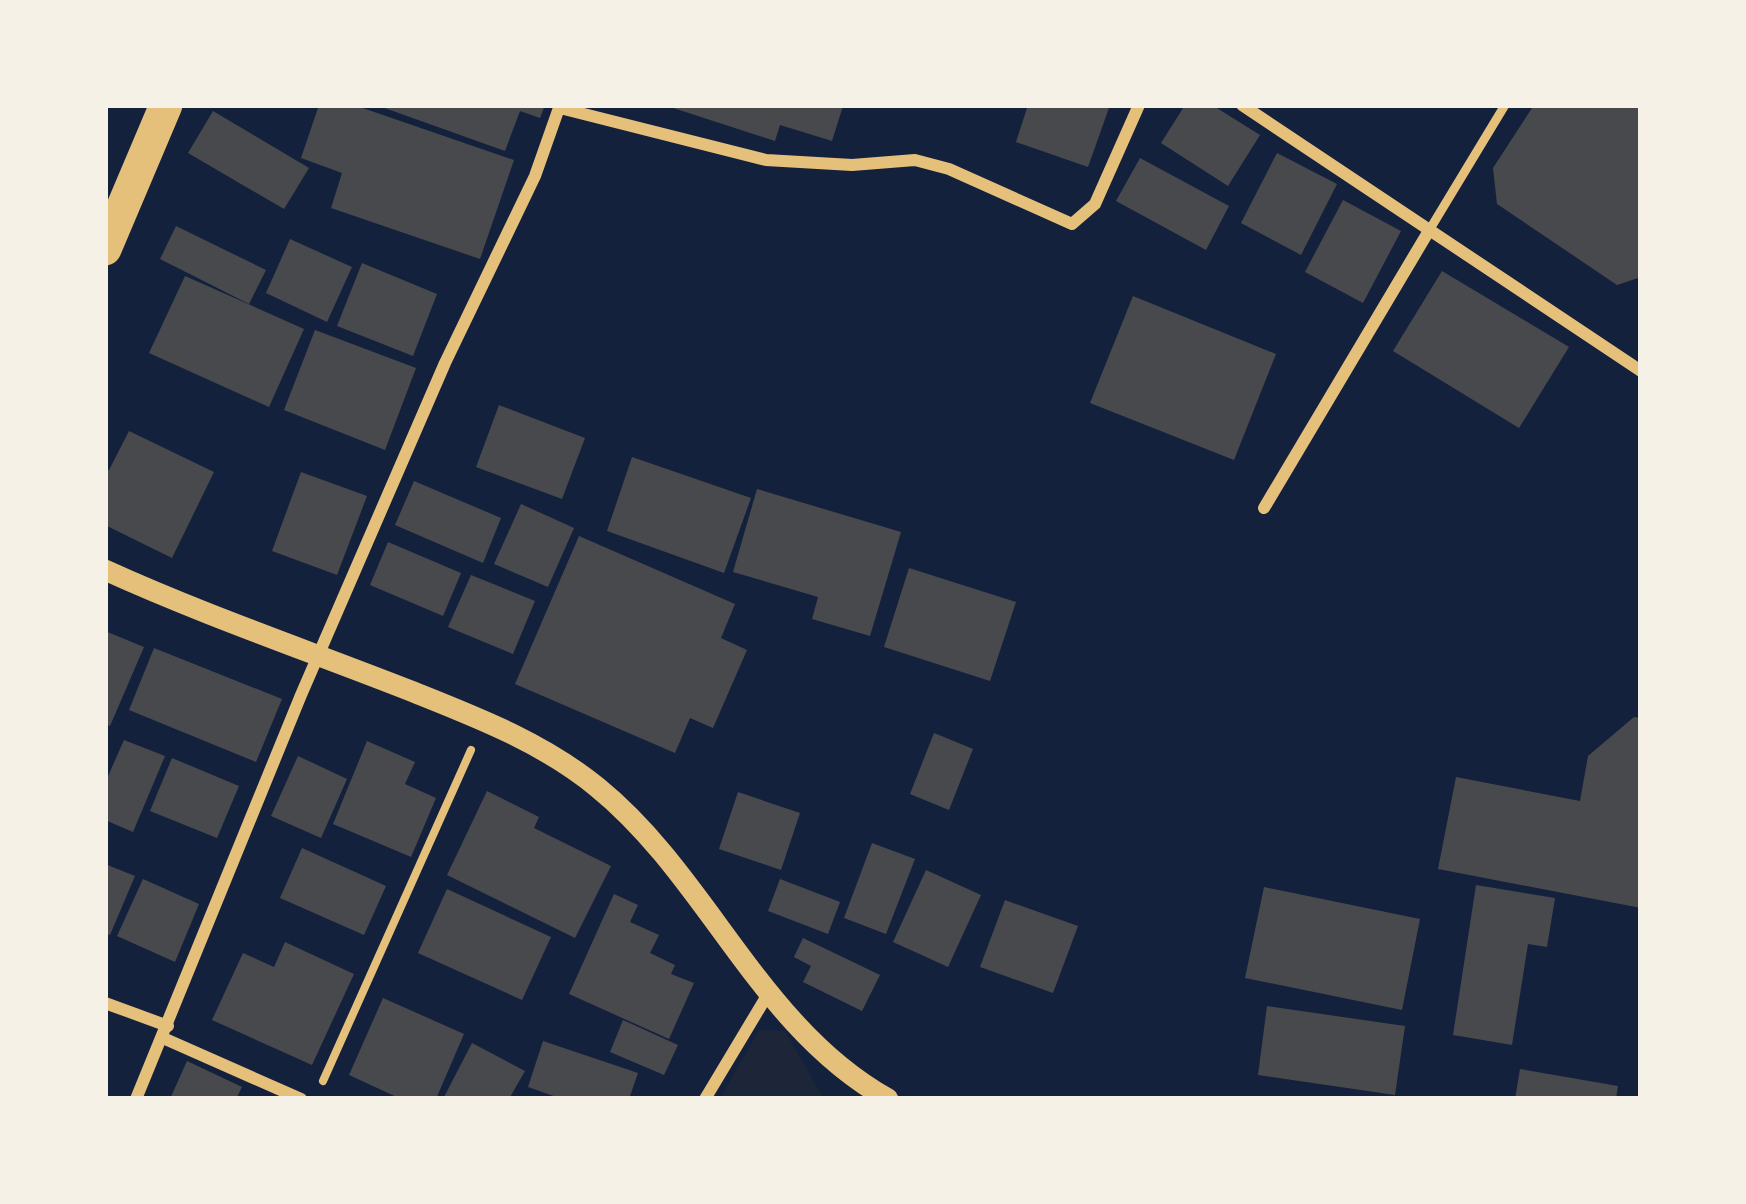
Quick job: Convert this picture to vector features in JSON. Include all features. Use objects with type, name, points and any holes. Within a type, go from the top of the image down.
[{"type":"highway","points":[[105,249],[166,105]]},
{"type":"street","points":[[136,1099],[318,655],[445,363],[535,176],[560,106],[766,160],[852,165],[915,160],[949,169],[1072,224],[1095,204],[1138,105]]},
{"type":"street","points":[[1242,105],[1641,371]]},
{"type":"street","points":[[1264,508],[1430,229]]},
{"type":"street","points":[[105,570],[484,721],[553,756],[621,807],[669,860],[768,994],[842,1068],[888,1099]]},
{"type":"street","points":[[705,1099],[768,994]]},
{"type":"street","points":[[105,1003],[301,1099]]},
{"type":"lane","points":[[1430,229],[1505,105]]},
{"type":"path","points":[[315,1099],[484,721]]},
{"type":"shaded area","points":[[759,1030],[785,1031],[824,1099],[720,1099]]},
{"type":"building","points":[[319,105],[354,105],[514,160],[480,259],[331,208],[342,173],[301,158]]},
{"type":"building","points":[[545,105],[540,118],[520,111],[505,151],[379,106]]},
{"type":"building","points":[[664,105],[843,106],[832,141],[780,125],[775,141]]},
{"type":"building","points":[[1028,105],[1110,105],[1088,167],[1016,142]]},
{"type":"building","points":[[1185,105],[1212,105],[1260,135],[1228,186],[1161,143]]},
{"type":"building","points":[[1534,105],[1641,105],[1641,277],[1617,285],[1497,204],[1493,168]]},
{"type":"building","points":[[213,111],[309,168],[284,209],[188,153]]},
{"type":"building","points":[[1277,153],[1337,184],[1301,255],[1241,223]]},
{"type":"building","points":[[1140,158],[1229,206],[1206,250],[1116,201]]},
{"type":"building","points":[[1343,200],[1401,231],[1363,303],[1305,272]]},
{"type":"building","points":[[176,226],[266,270],[249,304],[160,259]]},
{"type":"building","points":[[290,239],[352,267],[327,322],[266,293]]},
{"type":"building","points":[[362,263],[437,294],[413,356],[337,326]]},
{"type":"building","points":[[1442,271],[1569,347],[1519,428],[1393,351]]},
{"type":"building","points":[[185,276],[304,329],[269,407],[149,353]]},
{"type":"building","points":[[1133,296],[1276,354],[1234,460],[1090,403]]},
{"type":"building","points":[[315,330],[416,368],[385,450],[284,410]]},
{"type":"building","points":[[499,405],[585,438],[562,499],[476,467]]},
{"type":"building","points":[[129,431],[214,472],[172,558],[105,525],[105,468],[109,470]]},
{"type":"building","points":[[632,457],[751,498],[724,573],[607,531]]},
{"type":"building","points":[[301,472],[367,496],[337,575],[272,551]]},
{"type":"building","points":[[414,481],[501,518],[483,563],[395,525]]},
{"type":"building","points":[[757,489],[901,532],[870,636],[812,619],[818,597],[733,572]]},
{"type":"building","points":[[521,504],[574,528],[548,587],[494,564]]},
{"type":"building","points":[[579,536],[735,604],[721,638],[747,650],[713,728],[690,718],[675,753],[515,684]]},
{"type":"building","points":[[388,542],[461,573],[443,616],[370,585]]},
{"type":"building","points":[[909,568],[1016,602],[990,681],[884,647]]},
{"type":"building","points":[[471,575],[535,601],[513,654],[448,627]]},
{"type":"building","points":[[105,631],[144,647],[110,726],[105,724]]},
{"type":"building","points":[[154,648],[282,699],[256,762],[129,710]]},
{"type":"building","points":[[1634,717],[1641,718],[1641,908],[1438,869],[1456,777],[1580,801],[1588,756]]},
{"type":"building","points":[[934,733],[973,749],[949,810],[910,794]]},
{"type":"building","points":[[124,740],[165,756],[133,832],[105,820],[105,783]]},
{"type":"building","points":[[367,741],[415,762],[405,784],[436,798],[411,857],[333,824]]},
{"type":"building","points":[[298,756],[347,779],[321,838],[271,816]]},
{"type":"building","points":[[172,758],[239,786],[217,838],[150,811]]},
{"type":"building","points":[[487,791],[539,817],[534,828],[611,866],[575,938],[447,875]]},
{"type":"building","points":[[738,792],[800,813],[781,870],[719,849]]},
{"type":"building","points":[[872,843],[915,859],[886,934],[844,918]]},
{"type":"building","points":[[302,848],[386,886],[364,935],[280,898]]},
{"type":"building","points":[[105,864],[135,876],[110,935],[105,933]]},
{"type":"building","points":[[926,870],[981,895],[948,967],[893,942]]},
{"type":"building","points":[[143,879],[199,904],[175,962],[117,936]]},
{"type":"building","points":[[780,879],[840,902],[828,934],[768,911]]},
{"type":"building","points":[[1476,885],[1555,898],[1547,947],[1528,944],[1512,1045],[1453,1035]]},
{"type":"building","points":[[1264,887],[1420,919],[1402,1010],[1245,978]]},
{"type":"building","points":[[447,889],[551,937],[522,1000],[418,953]]},
{"type":"building","points":[[614,894],[638,905],[630,922],[659,935],[650,953],[675,965],[671,974],[694,983],[669,1039],[569,994]]},
{"type":"building","points":[[1005,900],[1078,926],[1053,993],[980,967]]},
{"type":"building","points":[[803,938],[880,975],[862,1011],[803,982],[811,966],[794,957]]},
{"type":"building","points":[[285,942],[354,974],[312,1065],[212,1020],[243,953],[274,967]]},
{"type":"building","points":[[383,998],[464,1034],[436,1099],[401,1099],[349,1075]]},
{"type":"building","points":[[1267,1006],[1405,1026],[1395,1095],[1258,1075]]},
{"type":"building","points":[[623,1020],[678,1045],[664,1075],[610,1052]]},
{"type":"building","points":[[543,1041],[638,1073],[629,1099],[562,1099],[528,1087]]},
{"type":"building","points":[[472,1043],[525,1071],[509,1099],[443,1099]]},
{"type":"building","points":[[187,1061],[242,1087],[236,1099],[170,1099]]},
{"type":"building","points":[[1520,1069],[1618,1086],[1616,1099],[1515,1099]]}]
